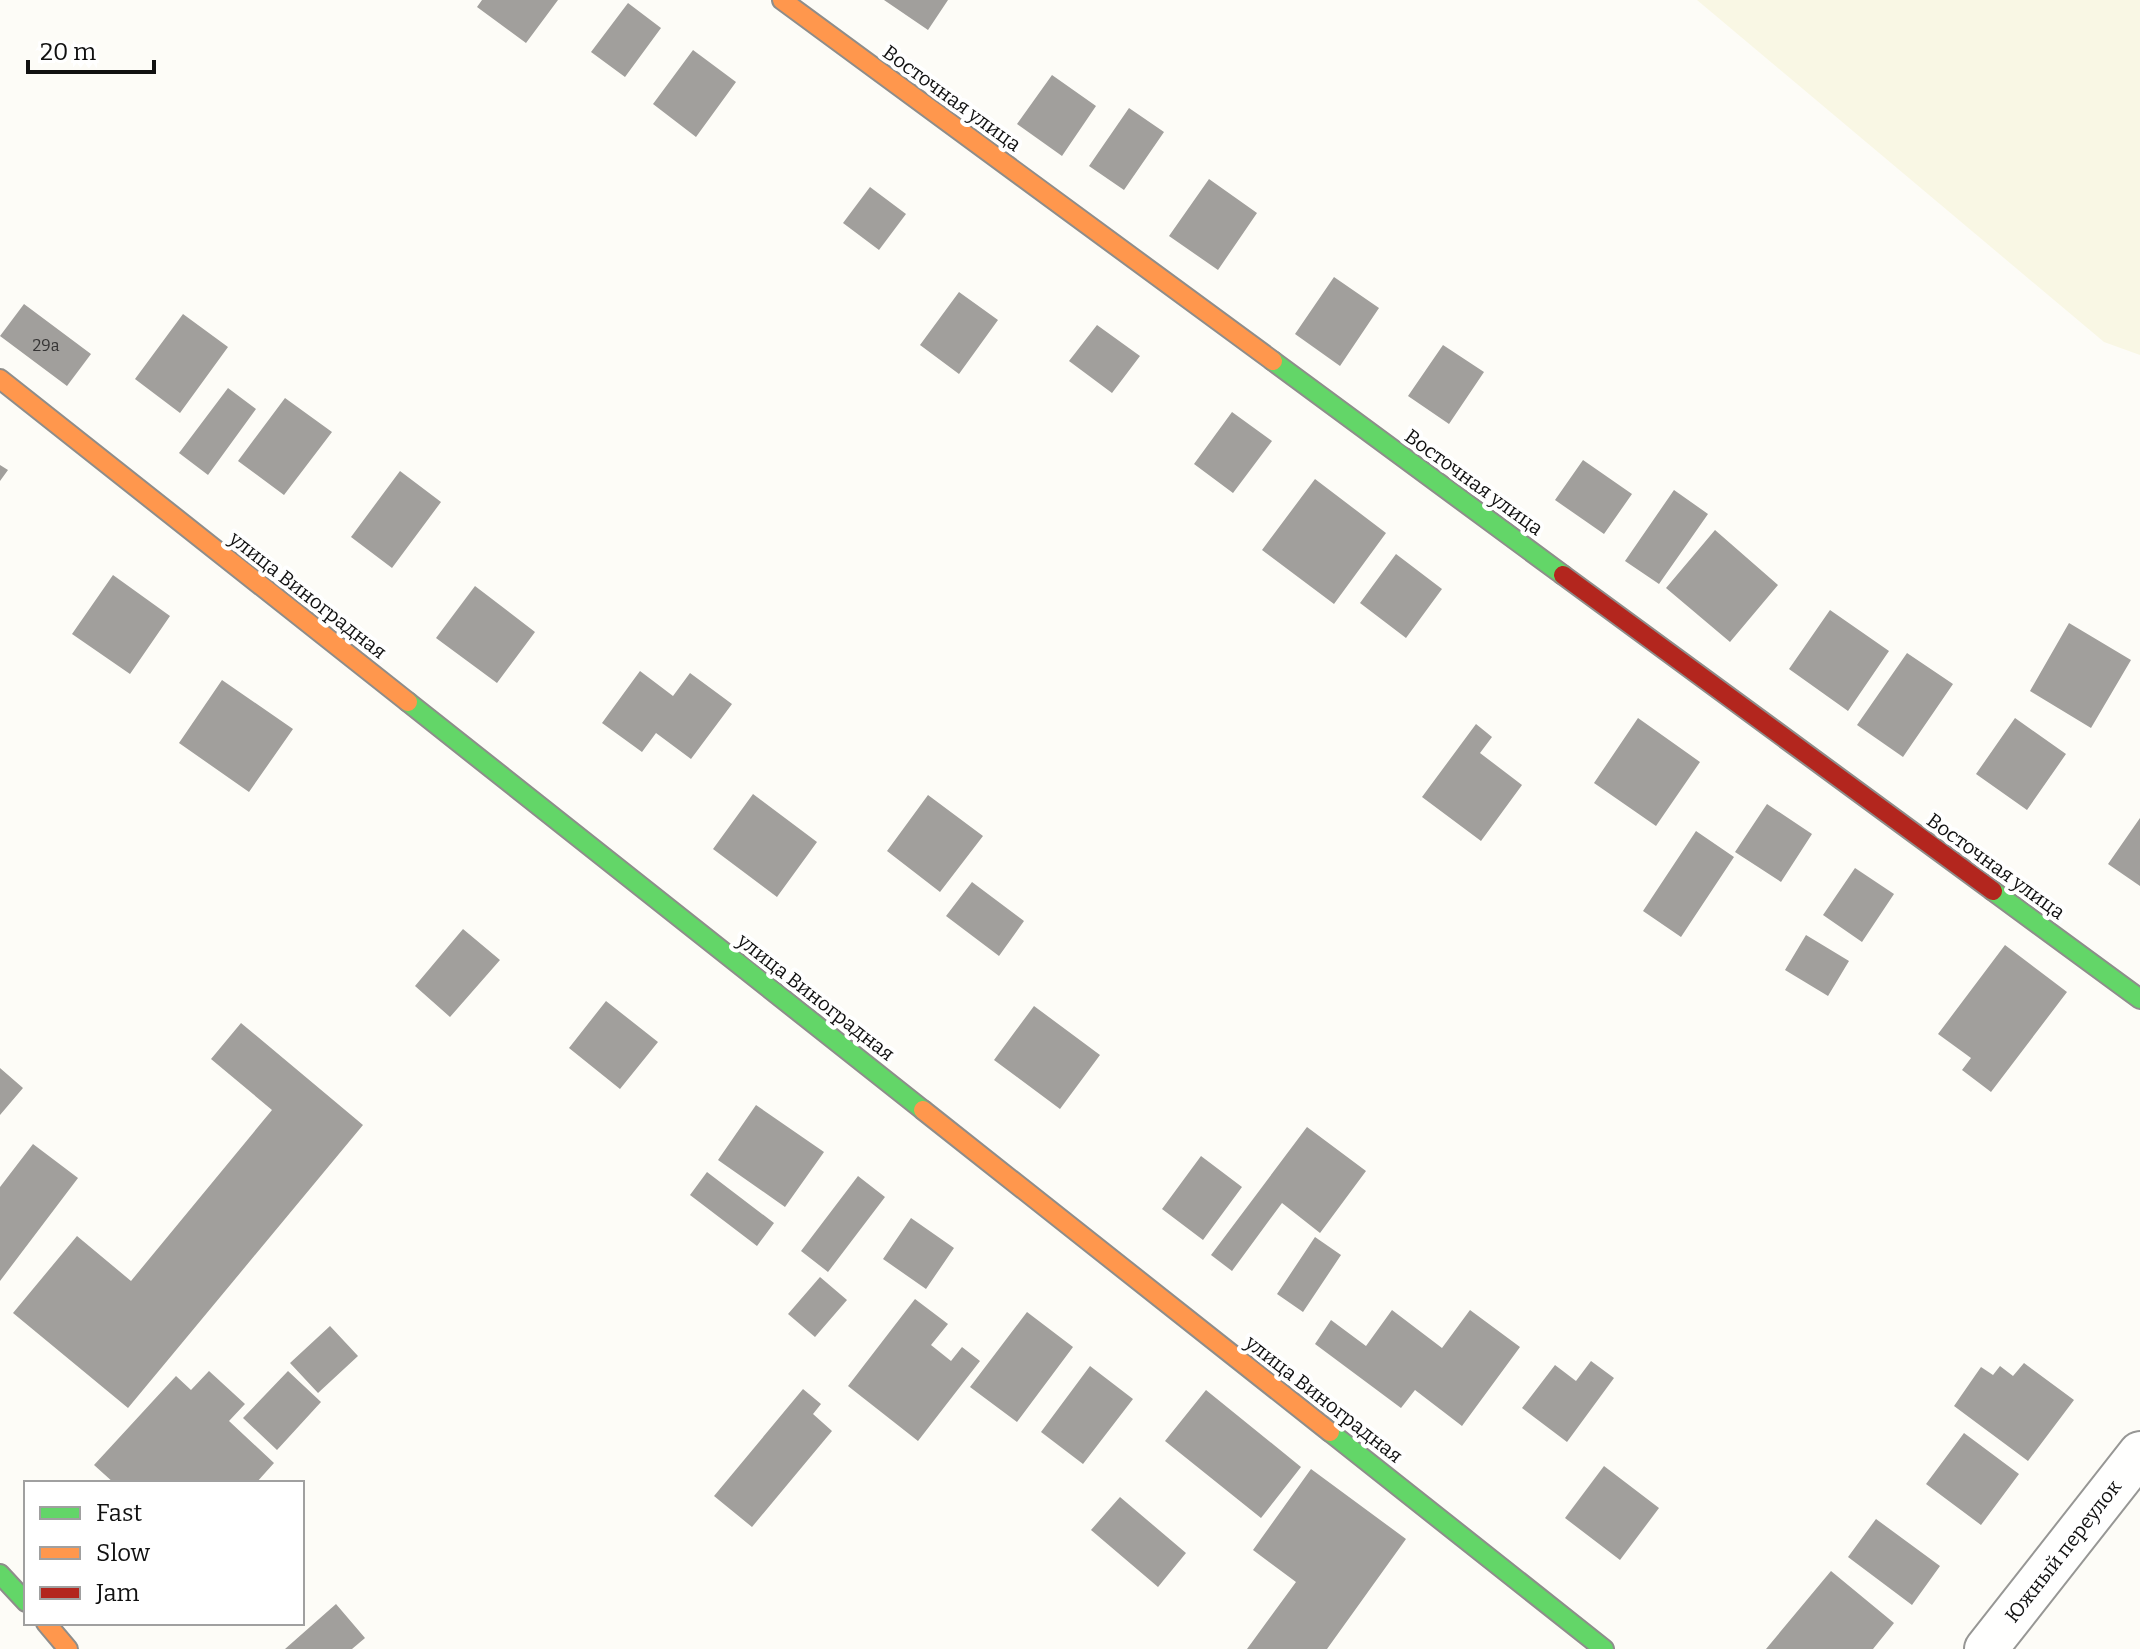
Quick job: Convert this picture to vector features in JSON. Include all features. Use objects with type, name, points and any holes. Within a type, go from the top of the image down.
[{"type":"main road","name":"Восточная улица","points":[[782,0],[2140,999]]},
{"type":"main road","name":"улица Виноградная","points":[[0,379],[1604,1649]]},
{"type":"main road","points":[[0,1574],[24,1600]]},
{"type":"main road","points":[[48,1625],[68,1649]]},
{"type":"street","name":"Южный переулок","points":[[1986,1649],[2140,1453]]},
{"type":"shaded area","points":[[1697,0],[2140,0],[2140,355],[2104,342]]},
{"type":"building","points":[[482,0],[558,0],[526,43],[477,7]]},
{"type":"building","points":[[884,0],[948,0],[928,30]]},
{"type":"building","points":[[628,3],[661,28],[625,77],[591,52]]},
{"type":"building","points":[[693,50],[736,82],[696,137],[653,104]]},
{"type":"building","points":[[1052,75],[1096,106],[1062,156],[1017,124]]},
{"type":"building","points":[[1129,108],[1164,132],[1124,190],[1089,166]]},
{"type":"building","points":[[1209,179],[1257,213],[1218,270],[1169,236]]},
{"type":"building","points":[[870,187],[906,214],[879,250],[843,223]]},
{"type":"building","points":[[1334,277],[1379,308],[1340,366],[1295,334]]},
{"type":"building","points":[[959,292],[998,320],[959,374],[920,345]]},
{"type":"building","points":[[24,304],[91,354],[67,386],[0,336]]},
{"type":"building","points":[[183,314],[228,347],[180,413],[135,379]]},
{"type":"building","points":[[1097,325],[1140,356],[1112,393],[1069,361]]},
{"type":"building","points":[[1443,345],[1484,372],[1449,424],[1408,396]]},
{"type":"building","points":[[228,388],[256,409],[208,475],[179,453]]},
{"type":"building","points":[[285,398],[332,432],[284,495],[238,461]]},
{"type":"building","points":[[1232,412],[1272,441],[1233,493],[1194,464]]},
{"type":"building","points":[[1583,460],[1632,494],[1604,534],[1555,500]]},
{"type":"building","points":[[0,465],[8,470],[0,481]]},
{"type":"building","points":[[400,471],[441,502],[392,568],[351,537]]},
{"type":"building","points":[[1315,479],[1386,533],[1334,604],[1262,550]]},
{"type":"building","points":[[1674,490],[1708,514],[1659,584],[1625,561]]},
{"type":"building","points":[[1715,530],[1778,585],[1730,642],[1666,588]]},
{"type":"building","points":[[1396,554],[1442,589],[1406,638],[1360,603]]},
{"type":"building","points":[[113,575],[170,616],[130,674],[72,634]]},
{"type":"building","points":[[475,586],[535,632],[497,683],[436,638]]},
{"type":"building","points":[[1830,610],[1889,651],[1848,711],[1789,669]]},
{"type":"building","points":[[2069,623],[2131,660],[2091,728],[2030,691]]},
{"type":"building","points":[[1907,653],[1953,684],[1903,757],[1857,725]]},
{"type":"building","points":[[640,671],[673,696],[690,673],[732,704],[691,759],[656,733],[642,752],[602,723]]},
{"type":"building","points":[[222,680],[293,729],[249,792],[179,743]]},
{"type":"building","points":[[1638,718],[1700,762],[1656,826],[1594,783]]},
{"type":"building","points":[[2015,718],[2066,754],[2027,810],[1976,774]]},
{"type":"building","points":[[1476,724],[1492,737],[1480,753],[1522,785],[1481,841],[1422,797]]},
{"type":"building","points":[[753,794],[817,842],[777,897],[713,849]]},
{"type":"building","points":[[928,795],[983,836],[940,892],[887,851]]},
{"type":"building","points":[[1767,804],[1812,834],[1781,882],[1735,852]]},
{"type":"building","points":[[2140,818],[2140,886],[2108,864]]},
{"type":"building","points":[[1696,831],[1734,857],[1681,937],[1643,911]]},
{"type":"building","points":[[1855,868],[1894,894],[1862,942],[1823,915]]},
{"type":"building","points":[[972,882],[1024,921],[999,956],[946,916]]},
{"type":"building","points":[[463,929],[500,960],[450,1017],[415,986]]},
{"type":"building","points":[[1806,935],[1849,961],[1828,996],[1785,970]]},
{"type":"building","points":[[2005,945],[2067,992],[1991,1092],[1962,1070],[1971,1058],[1938,1034]]},
{"type":"building","points":[[606,1001],[658,1042],[620,1089],[569,1048]]},
{"type":"building","points":[[1034,1006],[1100,1055],[1060,1109],[994,1060]]},
{"type":"building","points":[[241,1023],[363,1125],[128,1408],[13,1313],[77,1236],[131,1281],[272,1110],[211,1059]]},
{"type":"building","points":[[0,1068],[23,1088],[0,1115]]},
{"type":"building","points":[[756,1105],[824,1152],[785,1207],[718,1160]]},
{"type":"building","points":[[1307,1127],[1366,1171],[1320,1233],[1282,1203],[1232,1271],[1211,1255]]},
{"type":"building","points":[[33,1144],[78,1178],[0,1281],[0,1187]]},
{"type":"building","points":[[1201,1156],[1242,1187],[1203,1240],[1162,1209]]},
{"type":"building","points":[[707,1172],[774,1223],[757,1246],[690,1195]]},
{"type":"building","points":[[858,1176],[885,1197],[828,1272],[801,1251]]},
{"type":"building","points":[[911,1218],[954,1248],[926,1289],[883,1259]]},
{"type":"building","points":[[1315,1237],[1341,1255],[1303,1312],[1277,1294]]},
{"type":"building","points":[[820,1277],[847,1300],[815,1337],[788,1314]]},
{"type":"building","points":[[915,1299],[948,1324],[931,1345],[951,1361],[962,1347],[980,1361],[918,1441],[848,1386]]},
{"type":"building","points":[[1392,1310],[1442,1348],[1470,1310],[1520,1347],[1462,1426],[1415,1390],[1401,1408],[1315,1344],[1331,1320],[1366,1346]]},
{"type":"building","points":[[1027,1312],[1073,1347],[1017,1422],[970,1387]]},
{"type":"building","points":[[330,1326],[358,1356],[318,1393],[290,1363]]},
{"type":"building","points":[[1591,1361],[1614,1378],[1567,1442],[1522,1408],[1555,1365],[1576,1381]]},
{"type":"building","points":[[2024,1363],[2074,1400],[2028,1461],[1954,1406],[1981,1367],[1993,1375],[2000,1366],[2013,1376]]},
{"type":"building","points":[[1090,1366],[1133,1399],[1083,1464],[1041,1432]]},
{"type":"building","points":[[209,1371],[245,1404],[229,1421],[274,1463],[258,1481],[112,1481],[94,1465],[176,1376],[191,1390]]},
{"type":"building","points":[[288,1371],[321,1402],[277,1450],[243,1418]]},
{"type":"building","points":[[803,1389],[821,1404],[813,1414],[832,1431],[752,1527],[714,1496]]},
{"type":"building","points":[[1206,1390],[1301,1467],[1261,1518],[1165,1441]]},
{"type":"building","points":[[1964,1433],[2019,1474],[1981,1525],[1926,1484]]},
{"type":"building","points":[[1604,1466],[1659,1508],[1620,1560],[1565,1518]]},
{"type":"building","points":[[1311,1469],[1406,1539],[1327,1649],[1247,1649],[1296,1582],[1253,1550]]},
{"type":"building","points":[[1120,1497],[1186,1553],[1158,1587],[1091,1530]]},
{"type":"building","points":[[1876,1519],[1940,1566],[1912,1605],[1848,1557]]},
{"type":"building","points":[[1831,1571],[1894,1623],[1873,1649],[1766,1649]]},
{"type":"building","points":[[336,1604],[365,1638],[352,1649],[285,1649]]},
{"type":"traffic: fast","points":[[1273,361],[1563,575]]},
{"type":"traffic: fast","points":[[408,702],[923,1110]]},
{"type":"traffic: fast","points":[[1993,891],[2140,999]]},
{"type":"traffic: fast","points":[[1330,1432],[1604,1649]]},
{"type":"traffic: fast","points":[[0,1574],[24,1600]]},
{"type":"traffic: slow","points":[[782,0],[1273,361]]},
{"type":"traffic: slow","points":[[0,379],[408,702]]},
{"type":"traffic: slow","points":[[923,1110],[1330,1432]]},
{"type":"traffic: slow","points":[[48,1625],[68,1649]]},
{"type":"traffic: jam","points":[[1563,575],[1993,891]]}]
